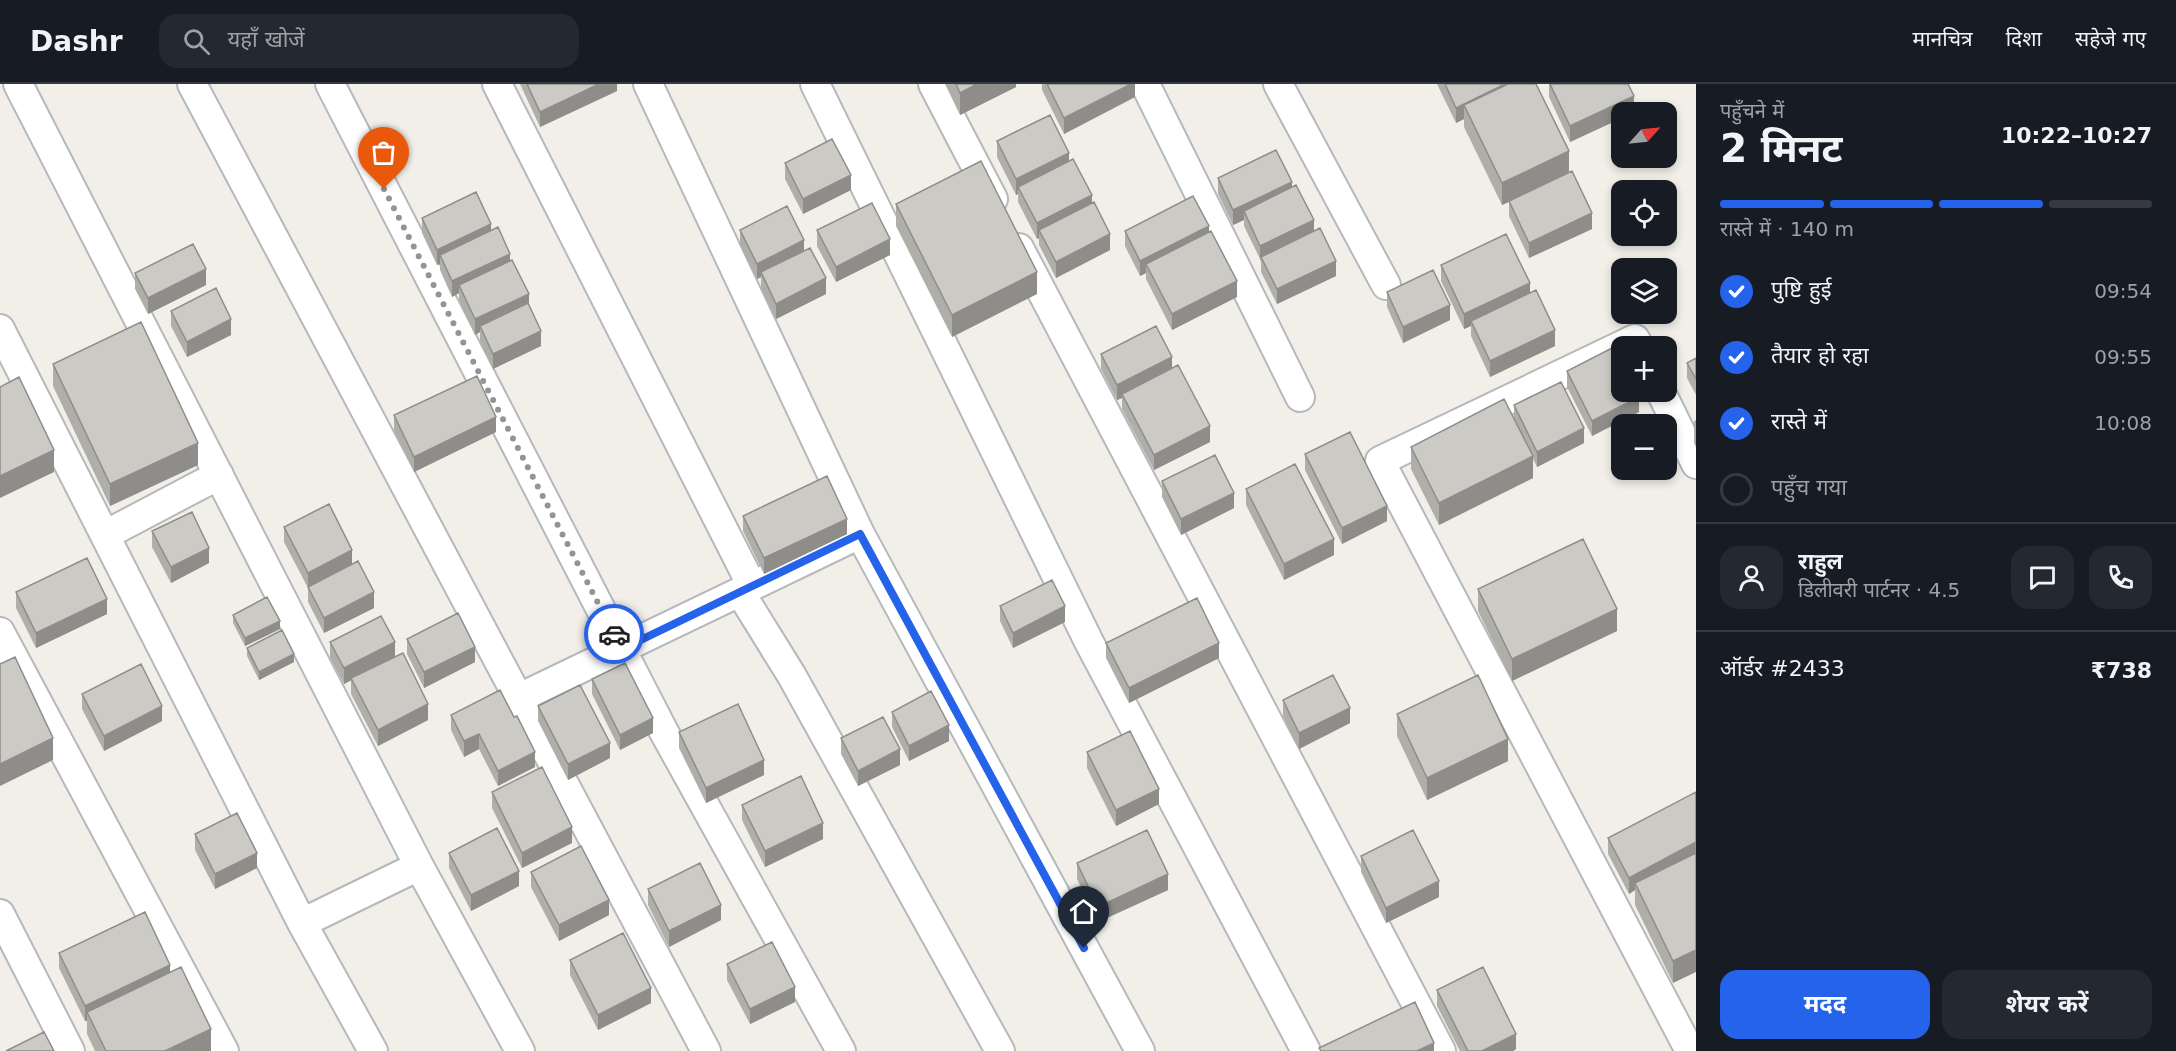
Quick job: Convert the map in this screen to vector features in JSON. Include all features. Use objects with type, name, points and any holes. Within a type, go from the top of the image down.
[{"type":"street","points":[[18,84],[419,866],[520,1051]]},
{"type":"street","points":[[192,84],[706,1051]]},
{"type":"street","points":[[330,84],[664,732],[841,1051]]},
{"type":"street","points":[[497,84],[746,589],[1000,1051]]},
{"type":"street","points":[[648,84],[860,534],[1140,1051]]},
{"type":"street","points":[[815,84],[1089,642],[1306,1051]]},
{"type":"street","points":[[933,84],[1441,1051]]},
{"type":"street","points":[[1144,84],[1300,397]]},
{"type":"street","points":[[1278,84],[1386,285]]},
{"type":"street","points":[[0,329],[302,923],[373,1051]]},
{"type":"street","points":[[1611,350],[1380,461],[1690,1051]]},
{"type":"street","points":[[1666,402],[1696,464]]},
{"type":"street","points":[[105,535],[219,475]]},
{"type":"street","points":[[517,699],[860,534]]},
{"type":"street","points":[[0,632],[224,1051]]},
{"type":"street","points":[[302,923],[419,866]]},
{"type":"street","points":[[0,914],[69,1051]]},
{"type":"building","points":[[527,84],[599,84],[540,112]]},
{"type":"building","points":[[956,84],[977,84],[960,93]]},
{"type":"building","points":[[1047,84],[1131,84],[1064,118]]},
{"type":"building","points":[[1445,84],[1505,84],[1456,108]]},
{"type":"building","points":[[1508,84],[1536,84],[1569,151],[1502,183],[1464,105]]},
{"type":"building","points":[[1550,84],[1628,84],[1634,96],[1621,102],[1611,102],[1611,107],[1570,126]]},
{"type":"building","points":[[1050,115],[1069,153],[1016,179],[997,141]]},
{"type":"building","points":[[832,139],[851,175],[803,199],[785,163]]},
{"type":"building","points":[[1276,150],[1292,182],[1233,210],[1218,178]]},
{"type":"building","points":[[1073,159],[1092,195],[1037,223],[1018,187]]},
{"type":"building","points":[[981,161],[1037,272],[952,315],[896,204]]},
{"type":"building","points":[[1572,171],[1592,213],[1529,243],[1509,201]]},
{"type":"building","points":[[1296,185],[1314,220],[1260,246],[1244,211]]},
{"type":"building","points":[[476,192],[491,224],[437,250],[422,218]]},
{"type":"building","points":[[1193,196],[1209,226],[1140,261],[1125,231]]},
{"type":"building","points":[[1094,202],[1110,234],[1056,262],[1039,230]]},
{"type":"building","points":[[872,203],[890,239],[836,267],[817,230]]},
{"type":"building","points":[[787,206],[804,240],[757,264],[740,230]]},
{"type":"building","points":[[498,227],[510,254],[452,281],[440,255]]},
{"type":"building","points":[[1320,228],[1336,261],[1277,289],[1261,257]]},
{"type":"building","points":[[1211,231],[1237,281],[1172,314],[1146,264]]},
{"type":"building","points":[[1506,234],[1530,283],[1464,314],[1441,265]]},
{"type":"building","points":[[193,244],[206,269],[148,298],[135,273]]},
{"type":"building","points":[[810,248],[826,278],[776,304],[761,272]]},
{"type":"building","points":[[512,260],[529,294],[475,319],[459,285]]},
{"type":"building","points":[[1433,270],[1450,305],[1403,327],[1387,292]]},
{"type":"building","points":[[216,288],[231,319],[187,342],[171,311]]},
{"type":"building","points":[[1536,290],[1555,330],[1490,361],[1471,321]]},
{"type":"building","points":[[528,303],[541,331],[493,354],[480,326]]},
{"type":"building","points":[[141,322],[198,443],[110,484],[53,364]]},
{"type":"building","points":[[1156,326],[1172,357],[1117,385],[1101,354]]},
{"type":"building","points":[[1611,349],[1611,402],[1629,402],[1592,421],[1567,371]]},
{"type":"building","points":[[1696,358],[1696,379],[1687,363]]},
{"type":"building","points":[[1178,365],[1210,426],[1154,455],[1122,394]]},
{"type":"building","points":[[477,376],[496,417],[414,457],[394,415]]},
{"type":"building","points":[[19,377],[54,450],[0,476],[0,387]]},
{"type":"building","points":[[1561,382],[1584,428],[1537,452],[1514,405]]},
{"type":"building","points":[[1504,399],[1533,456],[1439,503],[1411,447]]},
{"type":"building","points":[[1350,432],[1387,506],[1342,528],[1305,454]]},
{"type":"building","points":[[1215,455],[1234,493],[1181,519],[1162,481]]},
{"type":"building","points":[[1295,464],[1334,539],[1284,564],[1246,489]]},
{"type":"building","points":[[827,476],[847,519],[764,558],[743,516]]},
{"type":"building","points":[[329,504],[352,550],[308,573],[284,527]]},
{"type":"building","points":[[192,512],[209,548],[171,567],[152,531]]},
{"type":"building","points":[[1583,539],[1617,609],[1512,659],[1478,589]]},
{"type":"building","points":[[87,558],[107,599],[36,633],[16,592]]},
{"type":"building","points":[[358,561],[374,592],[324,618],[308,587]]},
{"type":"building","points":[[1052,580],[1065,606],[1013,633],[1000,606]]},
{"type":"building","points":[[267,597],[280,621],[245,638],[233,615]]},
{"type":"building","points":[[1197,598],[1219,643],[1129,688],[1106,643]]},
{"type":"building","points":[[458,613],[475,647],[424,672],[407,639]]},
{"type":"building","points":[[381,616],[395,642],[344,668],[330,642]]},
{"type":"building","points":[[282,630],[294,654],[259,672],[247,648]]},
{"type":"building","points":[[403,653],[428,704],[378,730],[351,678]]},
{"type":"building","points":[[15,657],[53,738],[0,764],[0,664]]},
{"type":"building","points":[[625,663],[653,718],[620,735],[592,679]]},
{"type":"building","points":[[141,664],[162,706],[104,736],[82,694]]},
{"type":"building","points":[[1333,675],[1350,708],[1299,733],[1283,700]]},
{"type":"building","points":[[1478,675],[1508,739],[1427,778],[1397,714]]},
{"type":"building","points":[[580,685],[610,743],[568,764],[538,706]]},
{"type":"building","points":[[500,690],[514,717],[517,716],[535,752],[498,771],[479,734],[464,741],[451,715]]},
{"type":"building","points":[[931,691],[949,725],[909,746],[892,712]]},
{"type":"building","points":[[738,704],[764,760],[706,788],[679,732]]},
{"type":"building","points":[[883,717],[900,749],[858,771],[841,738]]},
{"type":"building","points":[[1130,731],[1159,789],[1116,810],[1087,752]]},
{"type":"building","points":[[542,767],[572,827],[522,853],[492,792]]},
{"type":"building","points":[[801,776],[823,823],[765,851],[742,805]]},
{"type":"building","points":[[1696,792],[1696,842],[1629,878],[1608,838]]},
{"type":"building","points":[[237,813],[257,853],[215,874],[195,834]]},
{"type":"building","points":[[497,828],[519,871],[471,895],[449,853]]},
{"type":"building","points":[[1147,830],[1168,874],[1098,907],[1077,863]]},
{"type":"building","points":[[1413,830],[1439,881],[1386,908],[1361,856]]},
{"type":"building","points":[[581,846],[609,900],[559,925],[531,872]]},
{"type":"building","points":[[1696,853],[1696,950],[1673,961],[1635,883]]},
{"type":"building","points":[[700,863],[721,905],[669,931],[648,889]]},
{"type":"building","points":[[145,912],[170,965],[85,1006],[59,953]]},
{"type":"building","points":[[623,933],[651,988],[598,1015],[570,960]]},
{"type":"building","points":[[772,942],[795,987],[750,1009],[727,964]]},
{"type":"building","points":[[181,967],[211,1029],[165,1051],[106,1051],[87,1012]]},
{"type":"building","points":[[1483,967],[1516,1034],[1482,1051],[1468,1051],[1437,990]]},
{"type":"building","points":[[1415,1002],[1434,1043],[1417,1051],[1321,1051],[1319,1048]]},
{"type":"building","points":[[44,1032],[54,1051],[6,1051]]},
{"type":"way so far","points":[[384,189],[614,634]]},
{"type":"route","points":[[614,634],[622,649],[860,534],[1084,948]]}]
